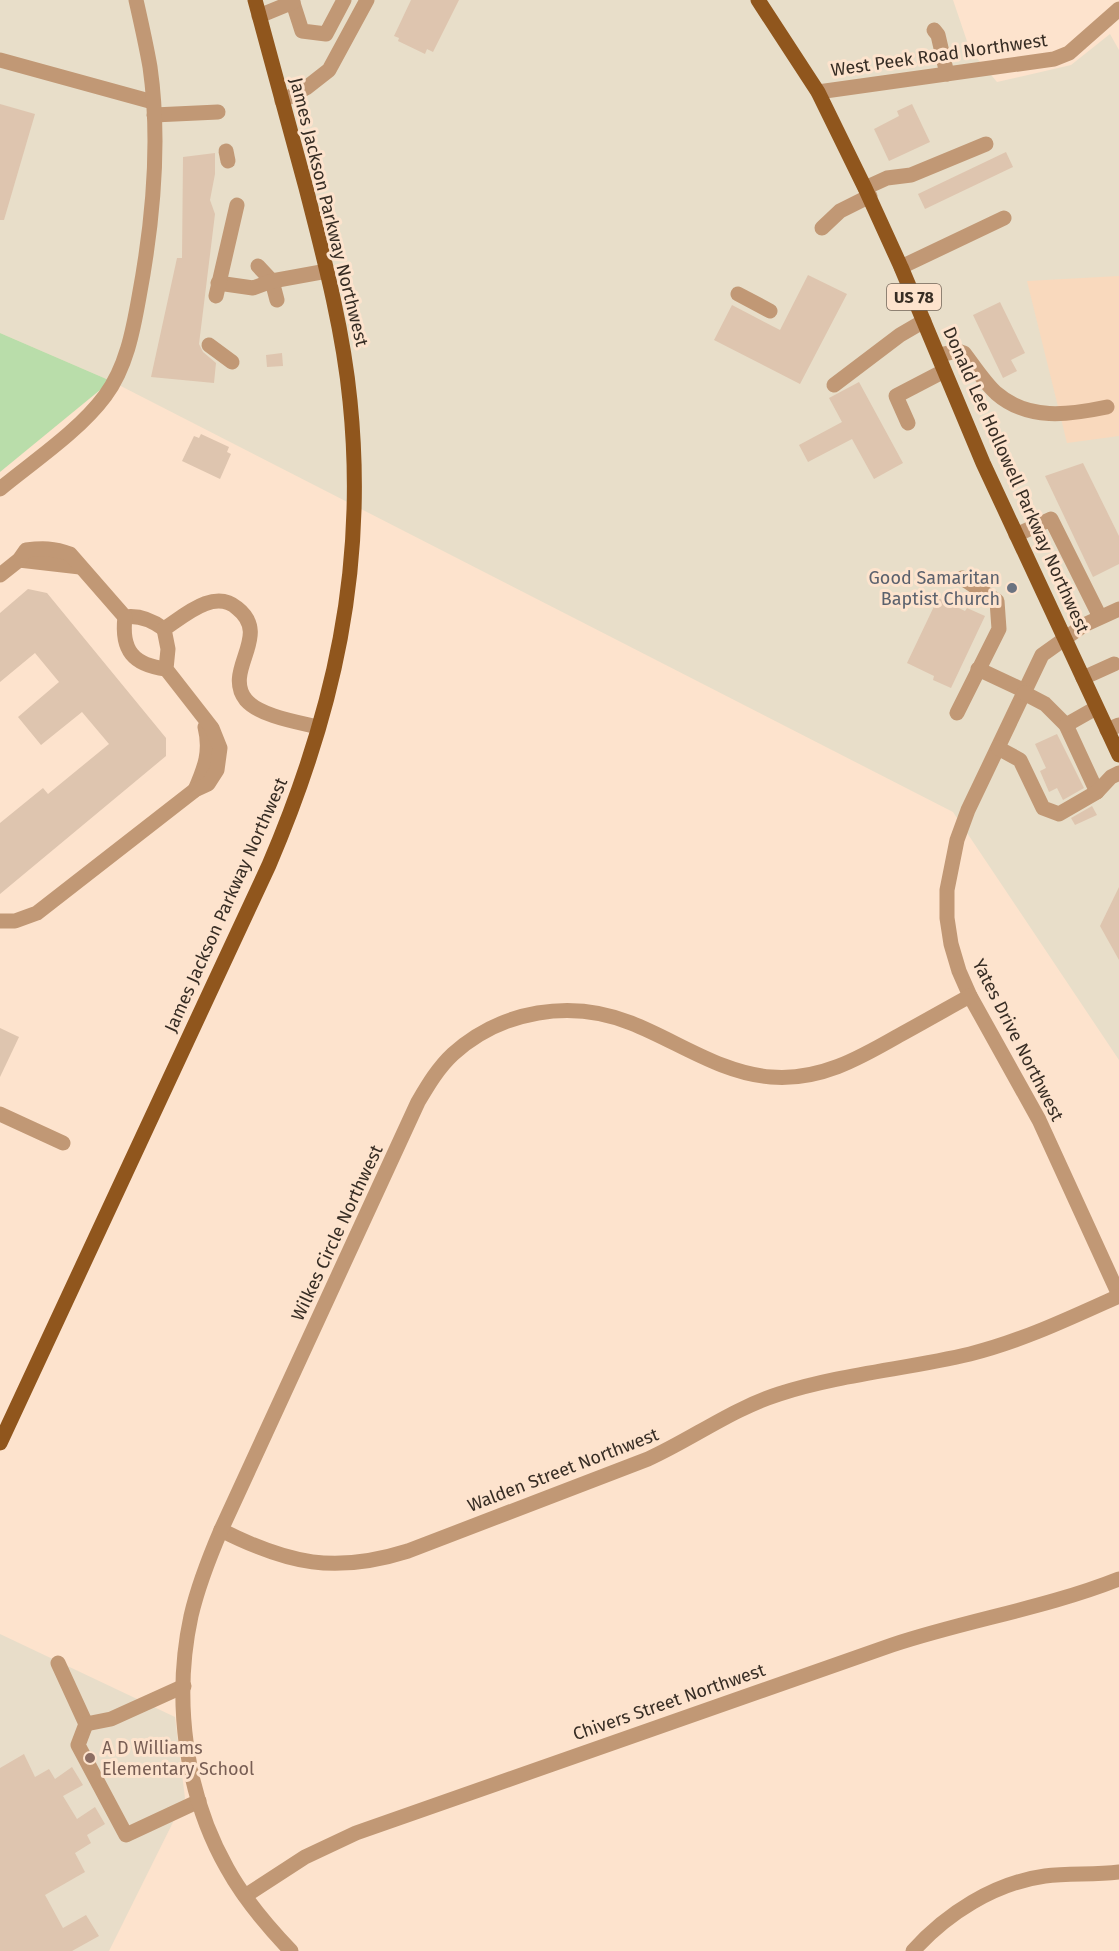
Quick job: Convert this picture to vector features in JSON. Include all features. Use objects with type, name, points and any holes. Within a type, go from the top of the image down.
[{"type":"main road","name":"James Jackson Parkway Northwest","points":[[0,1443],[293,809],[314,750],[342,638],[355,522],[350,401],[342,341],[327,271],[255,0]]},
{"type":"main road","name":"Donald Lee Hollowell Parkway Northwest","points":[[758,0],[818,92],[868,192],[1016,535],[1096,708],[1113,728],[1119,755]]},
{"type":"street","points":[[0,489],[90,414],[106,395],[118,373],[134,324],[152,204],[154,168],[150,68],[136,0]]},
{"type":"street","points":[[259,16],[292,1],[302,31],[326,34],[344,0]]},
{"type":"street","points":[[282,101],[306,88],[329,70],[367,0]]},
{"type":"street","name":"West Peek Road Northwest","points":[[818,92],[1054,59],[1069,53],[1119,9]]},
{"type":"street","points":[[934,30],[938,35],[947,74]]},
{"type":"street","points":[[0,60],[70,79],[153,109],[218,112]]},
{"type":"street","points":[[63,94],[70,79]]},
{"type":"street","points":[[824,229],[840,212],[887,178],[911,176],[986,144]]},
{"type":"street","points":[[237,205],[217,289],[253,288],[272,281],[327,271]]},
{"type":"street","points":[[902,267],[1004,218]]},
{"type":"street","points":[[258,266],[272,281],[277,300]]},
{"type":"street","points":[[738,294],[770,310]]},
{"type":"street","points":[[834,385],[900,335],[924,321]]},
{"type":"street","points":[[209,345],[232,362]]},
{"type":"street","points":[[939,355],[958,351],[964,353],[995,392],[1013,406],[1040,413],[1074,414],[1107,407]]},
{"type":"street","points":[[908,423],[896,396],[944,370]]},
{"type":"street","points":[[1016,535],[1051,519],[1100,617]]},
{"type":"street","points":[[0,575],[19,560],[26,550],[59,549],[70,554],[125,617],[123,637],[131,653],[147,665],[166,669],[212,728],[220,747],[217,770],[208,784],[195,790],[37,913],[15,921],[0,921]]},
{"type":"street","points":[[957,713],[999,629],[997,601],[962,578]]},
{"type":"street","points":[[164,629],[205,603],[226,601],[237,607],[248,619],[251,633],[238,680],[246,699],[262,712],[318,728]]},
{"type":"street","name":"Yates Drive Northwest","points":[[1119,609],[1064,637],[1042,655],[957,840],[947,890],[947,918],[951,944],[959,971],[970,996],[1043,1129],[1119,1296]]},
{"type":"street","points":[[125,617],[135,616],[155,622],[164,629],[168,649],[166,669]]},
{"type":"street","points":[[1083,678],[1114,664]]},
{"type":"street","points":[[978,669],[1045,704],[1066,724],[1097,792]]},
{"type":"street","points":[[1066,724],[1096,708]]},
{"type":"street","points":[[998,748],[1020,760],[1043,808],[1059,814],[1097,792],[1111,777],[1119,773]]},
{"type":"street","name":"Wilkes Circle Northwest","points":[[291,1951],[268,1927],[245,1896],[213,1840],[200,1801],[187,1744],[183,1710],[186,1646],[191,1617],[209,1558],[221,1530],[418,1102],[433,1077],[452,1055],[475,1037],[525,1015],[555,1010],[608,1015],[741,1072],[771,1077],[802,1077],[830,1071],[854,1061],[970,996]]},
{"type":"street","points":[[0,1114],[63,1143]]},
{"type":"street","name":"Walden Street Northwest","points":[[221,1530],[271,1553],[297,1560],[326,1564],[354,1564],[381,1560],[648,1459],[674,1448],[717,1421],[776,1395],[834,1379],[932,1362],[1010,1342],[1119,1296]]},
{"type":"street","name":"Chivers Street Northwest","points":[[245,1896],[305,1857],[356,1833],[925,1634],[1068,1596],[1119,1579]]},
{"type":"street","points":[[58,1663],[86,1724],[78,1745],[126,1835],[200,1801]]},
{"type":"street","points":[[86,1724],[111,1719],[184,1686]]},
{"type":"street","points":[[913,1951],[937,1927],[961,1909],[1014,1884],[1043,1876],[1119,1872]]},
{"type":"shaded area","points":[[0,0],[953,0],[970,50],[997,82],[1071,65],[1110,34],[1119,50],[1119,1060],[953,812],[111,381],[0,333]]},
{"type":"shaded area","points":[[1119,276],[1119,436],[1067,443],[1027,281]]},
{"type":"shaded area","name":"A D Williams Elementary School","points":[[0,1634],[175,1717],[185,1798],[109,1951],[0,1951]]},
{"type":"green space","points":[[0,333],[111,381],[0,472]]},
{"type":"building","points":[[411,0],[459,0],[433,52],[427,49],[425,54],[398,41],[399,38],[394,36]]},
{"type":"building","points":[[0,104],[35,114],[4,220],[0,220]]},
{"type":"building","points":[[912,104],[930,142],[889,161],[874,129],[899,116],[897,111]]},
{"type":"building","points":[[1006,152],[1013,167],[925,209],[918,194]]},
{"type":"building","points":[[215,153],[215,174],[210,200],[215,214],[199,344],[203,352],[216,363],[214,383],[151,377],[177,258],[182,258],[183,157]]},
{"type":"building","points":[[808,275],[847,294],[800,384],[714,340],[732,305],[780,330]]},
{"type":"building","points":[[1000,302],[1025,353],[1011,360],[1017,371],[1003,378],[973,315]]},
{"type":"building","points":[[282,353],[283,366],[267,367],[266,355]]},
{"type":"building","points":[[859,382],[903,463],[874,479],[852,439],[808,462],[799,445],[842,422],[829,398]]},
{"type":"building","points":[[201,434],[229,447],[227,452],[231,454],[220,479],[182,461],[194,436],[199,438]]},
{"type":"building","points":[[1083,463],[1119,536],[1119,564],[1093,577],[1045,476]]},
{"type":"building","points":[[28,589],[47,593],[166,738],[166,756],[0,894],[0,823],[43,788],[48,794],[109,744],[82,712],[41,745],[18,717],[59,682],[35,653],[0,682],[0,613]]},
{"type":"building","points":[[938,598],[965,611],[967,608],[985,616],[951,688],[933,680],[934,676],[907,663]]},
{"type":"building","points":[[1057,734],[1084,788],[1063,800],[1057,788],[1049,792],[1040,771],[1046,768],[1035,744]]},
{"type":"building","points":[[1092,806],[1097,815],[1075,825],[1071,818]]},
{"type":"building","points":[[1119,887],[1119,960],[1100,926]]},
{"type":"building","points":[[0,1028],[19,1037],[0,1077]]},
{"type":"building","points":[[24,1754],[35,1777],[49,1769],[55,1779],[72,1767],[83,1785],[63,1796],[77,1819],[95,1807],[105,1824],[87,1835],[91,1843],[75,1853],[85,1872],[45,1895],[63,1928],[86,1915],[99,1936],[72,1951],[0,1951],[0,1768]]},
{"type":"place","name":"Good Samaritan Baptist Church","points":[[1012,588]]},
{"type":"place","name":"A D Williams Elementary School","points":[[90,1758]]}]
